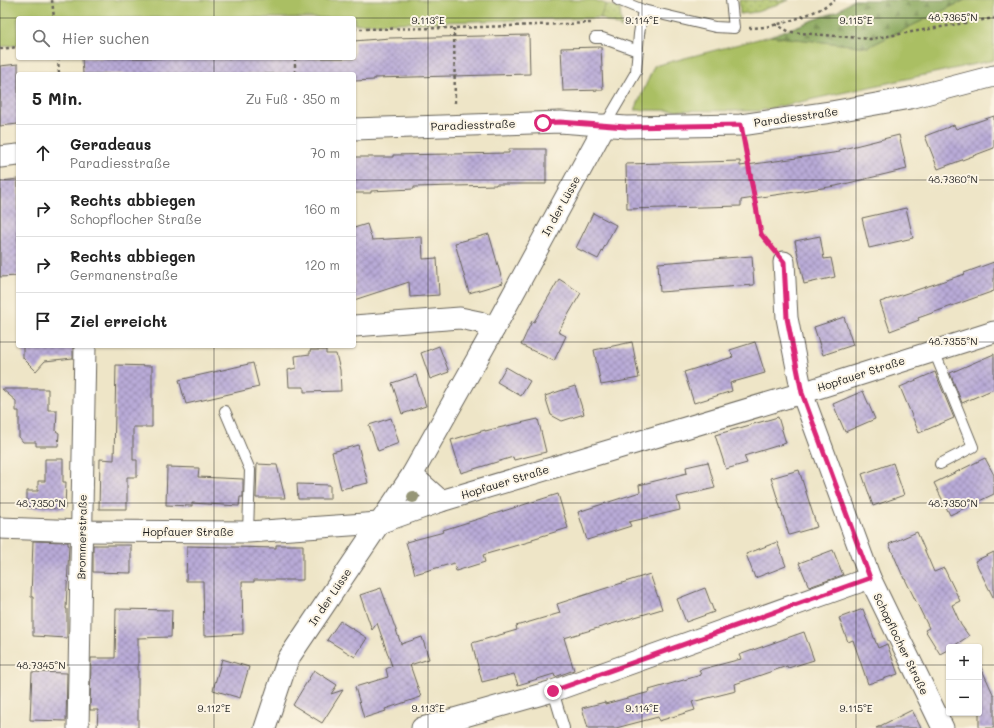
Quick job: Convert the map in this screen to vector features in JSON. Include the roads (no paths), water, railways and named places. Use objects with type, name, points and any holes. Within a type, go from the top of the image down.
[{"type":"street","name":"Paradiesstraße","points":[[356,129],[560,122],[626,127],[741,125],[831,112],[910,98],[994,76]]},
{"type":"street","name":"In der Lüsse","points":[[265,728],[288,659],[412,475],[494,329],[605,125]]},
{"type":"street","points":[[0,157],[16,155]]},
{"type":"street","name":"Schopflocher Straße","points":[[784,262],[787,318],[802,393],[870,578],[943,728]]},
{"type":"street","points":[[356,326],[460,318],[479,322],[494,329]]},
{"type":"street","name":"Hopfauer Straße","points":[[0,528],[82,531],[248,532],[379,523],[441,501],[802,393],[994,332]]},
{"type":"street","name":"Brommerstraße","points":[[78,728],[85,348]]},
{"type":"street","points":[[412,475],[441,501]]},
{"type":"street","points":[[422,728],[553,691],[870,578]]},
{"type":"lane","points":[[618,0],[643,10],[716,27],[734,28],[731,0]]},
{"type":"lane","name":"In der Lüsse","points":[[605,125],[636,72],[639,34],[643,10]]},
{"type":"lane","points":[[595,38],[602,38],[638,51]]},
{"type":"lane","points":[[934,351],[974,447],[940,464]]},
{"type":"lane","points":[[225,411],[250,470],[248,532]]},
{"type":"lane","points":[[553,691],[564,728]]}]
